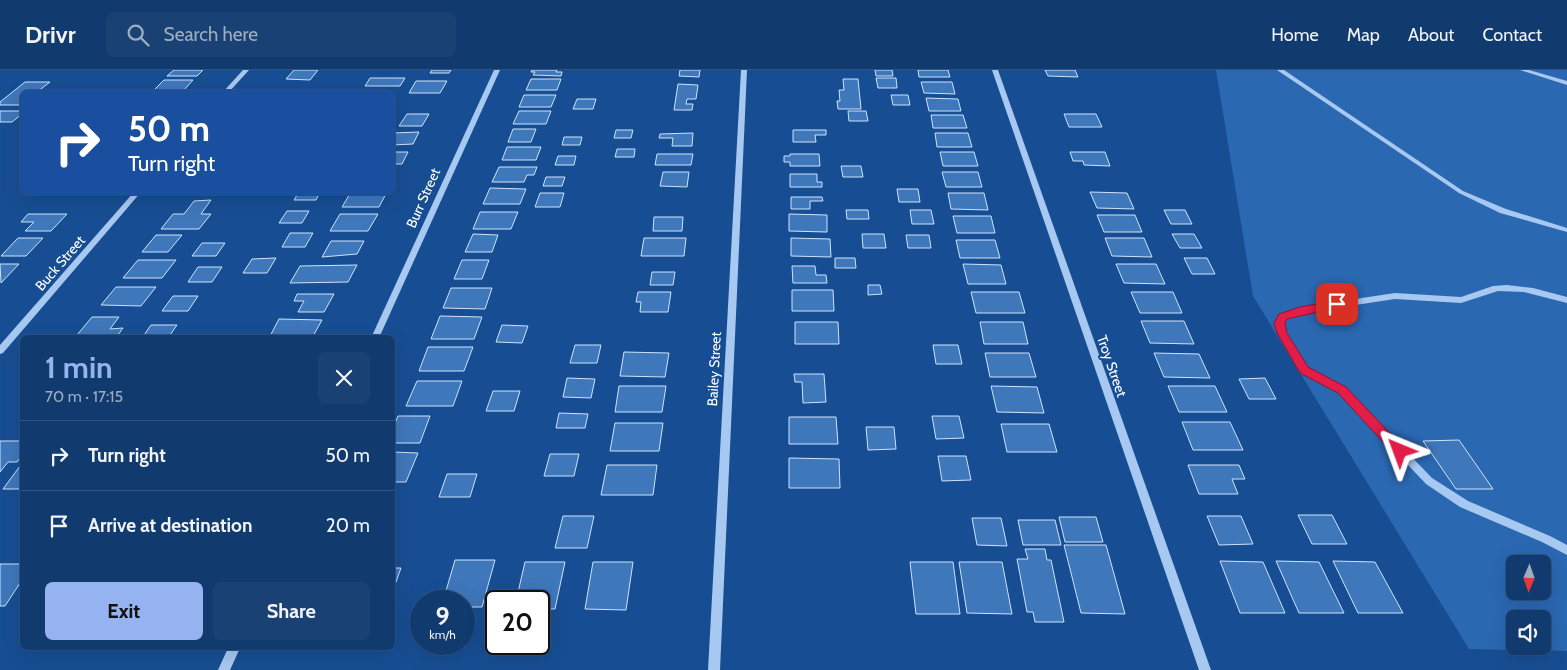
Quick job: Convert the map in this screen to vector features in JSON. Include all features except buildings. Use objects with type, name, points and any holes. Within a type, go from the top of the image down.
[{"type":"street","points":[[228,90],[246,70]]},
{"type":"street","name":"Burr Street","points":[[376,335],[497,70]]},
{"type":"street","name":"Bailey Street","points":[[714,670],[744,70]]},
{"type":"street","name":"Troy Street","points":[[995,70],[1205,670]]},
{"type":"street","points":[[1280,70],[1461,192],[1502,210],[1567,230]]},
{"type":"street","points":[[1523,70],[1567,83]]},
{"type":"street","name":"Buck Street","points":[[0,351],[135,195]]},
{"type":"street","points":[[1567,300],[1533,291],[1496,288],[1462,300],[1410,295],[1395,296],[1300,311],[1283,316],[1279,323],[1286,340],[1304,370],[1342,390],[1406,458],[1435,485],[1464,504],[1567,550]]},
{"type":"street","points":[[224,670],[233,650]]},
{"type":"shaded area","points":[[1216,70],[1567,70],[1567,651],[1551,651],[1551,610],[1506,610],[1506,650],[1469,649],[1253,296]]},
{"type":"route","points":[[1337,304],[1283,316],[1279,323],[1282,333],[1304,370],[1342,390],[1400,451]]}]
